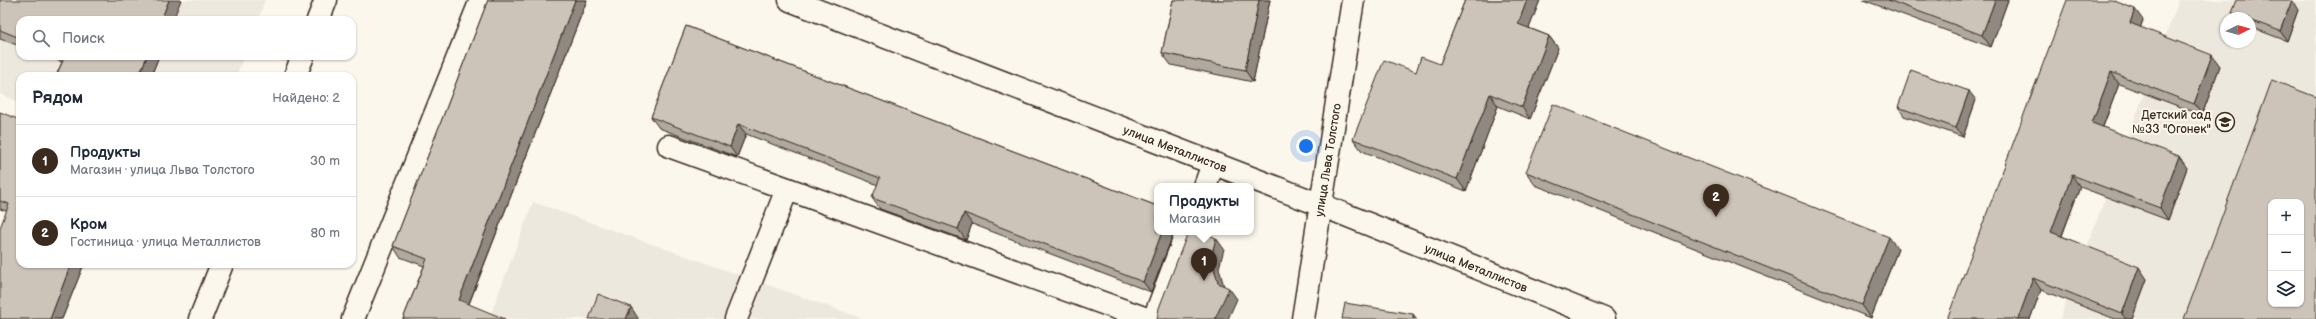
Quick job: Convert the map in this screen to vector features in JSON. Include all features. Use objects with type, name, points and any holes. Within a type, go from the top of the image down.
[{"type":"street","points":[[320,16],[326,0]]},
{"type":"street","points":[[353,319],[481,0]]},
{"type":"street","name":"улица Металлистов","points":[[790,0],[1321,205],[1567,312],[1604,319]]},
{"type":"street","name":"улица Льва Толстого","points":[[1303,319],[1353,0]]},
{"type":"street","points":[[297,72],[301,60]]},
{"type":"street","points":[[669,146],[1147,319]]},
{"type":"street","points":[[1206,183],[1213,164]]},
{"type":"street","points":[[736,319],[787,189]]},
{"type":"street","points":[[1154,319],[1186,235]]},
{"type":"street","points":[[200,319],[220,268]]},
{"type":"shaded area","points":[[0,0],[265,0],[259,16],[16,16],[16,60],[242,60],[238,72],[16,72],[16,100],[0,94]]},
{"type":"shaded area","name":"Детский сад №33 \"Огонек\"","points":[[2179,0],[2316,0],[2316,319],[2060,319]]},
{"type":"shaded area","points":[[533,202],[864,319],[489,319]]},
{"type":"building","points":[[0,0],[169,0],[163,16],[16,16],[16,36],[0,30]]},
{"type":"building","points":[[488,0],[575,0],[459,300],[505,319],[403,319],[427,259],[393,246]]},
{"type":"building","points":[[1173,0],[1259,0],[1245,70],[1162,53]]},
{"type":"building","points":[[1465,0],[1527,0],[1518,24],[1549,36],[1522,107],[1490,94],[1457,179],[1353,139],[1384,60],[1416,72],[1421,57],[1440,64]]},
{"type":"building","points":[[1888,0],[1995,0],[1982,35]]},
{"type":"building","points":[[2067,0],[2112,0],[2135,9],[2130,23],[2212,55],[2194,104],[2111,72],[2092,123],[2179,156],[2160,208],[2072,175],[2051,232],[2139,267],[2122,314],[2033,278],[2018,319],[1947,319]]},
{"type":"building","points":[[2237,0],[2292,0],[2280,31],[2256,22],[2256,12],[2232,12]]},
{"type":"building","points":[[686,26],[1154,205],[1154,235],[1161,235],[1143,282],[964,213],[958,229],[872,198],[880,178],[738,124],[730,147],[651,117]]},
{"type":"building","points":[[63,60],[145,60],[141,72],[58,72]]},
{"type":"building","points":[[1911,70],[1969,91],[1956,128],[1898,107]]},
{"type":"building","points":[[2272,80],[2316,97],[2316,319],[2184,319]]},
{"type":"building","points":[[1553,104],[1889,237],[1862,305],[1526,172]]},
{"type":"building","points":[[0,112],[16,118],[16,268],[69,268],[50,319],[0,319],[0,228],[9,204],[0,201]]},
{"type":"building","points":[[1187,235],[1208,235],[1216,238],[1211,257],[1218,283],[1229,288],[1215,319],[1157,319],[1159,308]]},
{"type":"building","points":[[598,294],[631,307],[626,319],[589,319]]},
{"type":"building","points":[[1345,303],[1413,314],[1413,319],[1342,319]]},
{"type":"place","name":"Детский сад №33 \"Огонек\"","points":[[2225,122]]},
{"type":"place","name":"Кром","points":[[1716,217]]},
{"type":"place","name":"Продукты","points":[[1204,281]]}]
